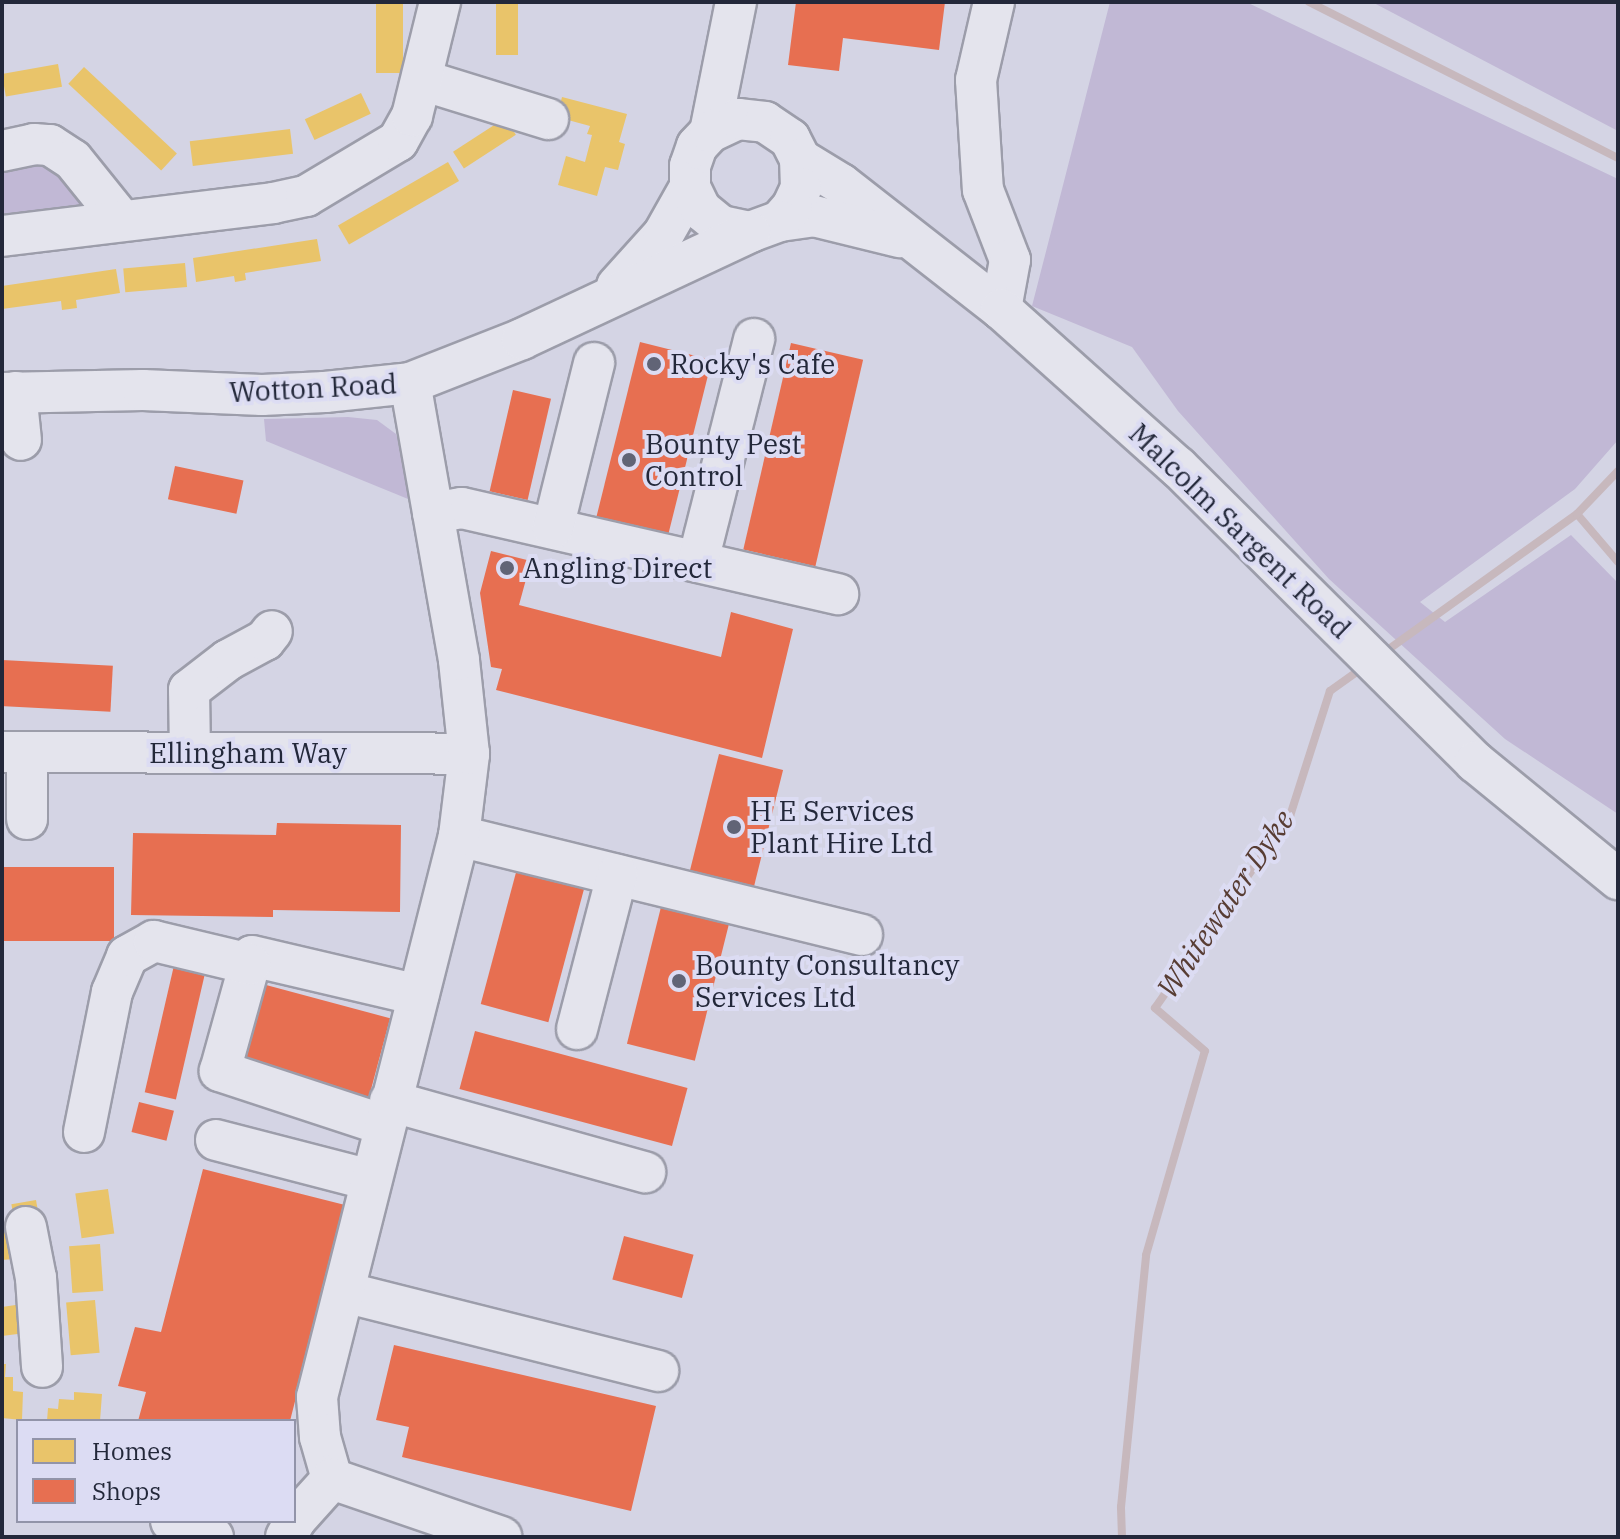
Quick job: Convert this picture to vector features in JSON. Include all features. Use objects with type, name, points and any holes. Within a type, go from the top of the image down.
[{"type":"street","points":[[2,236],[273,203],[306,196],[398,141],[412,116],[440,2]]},
{"type":"street","points":[[994,2],[976,80],[983,190],[1010,260],[1001,309]]},
{"type":"street","name":"Wotton Road","points":[[734,15],[749,89],[765,122],[790,139],[800,159]]},
{"type":"street","name":"Wotton Road","points":[[607,297],[663,235],[690,187],[690,166],[697,146],[710,132],[734,15]]},
{"type":"street","points":[[422,80],[548,119]]},
{"type":"street","points":[[710,132],[738,119],[765,122]]},
{"type":"street","points":[[2,151],[34,144],[50,145],[73,160],[122,221]]},
{"type":"street","points":[[690,187],[701,210],[721,226],[765,226],[792,207],[801,188],[800,159]]},
{"type":"street","name":"Malcolm Sargent Road","points":[[800,159],[841,184],[1001,309],[1178,467],[1475,762],[1618,879]]},
{"type":"street","name":"Malcolm Sargent Road","points":[[765,226],[814,216],[910,240]]},
{"type":"street","name":"Wotton Road","points":[[9,392],[262,395],[410,383],[522,339],[765,226]]},
{"type":"street","points":[[698,561],[754,339]]},
{"type":"street","points":[[553,528],[594,363]]},
{"type":"street","points":[[332,1479],[320,1437],[317,1397],[459,836],[469,754],[468,718],[410,383]]},
{"type":"street","points":[[9,392],[21,440]]},
{"type":"street","points":[[433,513],[462,508],[838,594]]},
{"type":"street","points":[[190,753],[189,690],[228,660],[265,640],[272,631]]},
{"type":"street","name":"Ellingham Way","points":[[27,819],[15,752],[469,754]]},
{"type":"street","name":"Malcolm Sargent Road","points":[[1560,832],[1618,846]]},
{"type":"street","points":[[459,836],[862,935]]},
{"type":"street","points":[[577,1029],[617,875]]},
{"type":"street","points":[[84,1132],[112,992],[127,956],[154,941],[250,964]]},
{"type":"street","points":[[418,995],[252,956],[220,1071],[645,1172]]},
{"type":"street","points":[[216,1140],[371,1180]]},
{"type":"street","points":[[26,1227],[19,1280],[42,1367]]},
{"type":"street","points":[[344,1292],[658,1371]]},
{"type":"street","points":[[296,1519],[332,1479]]},
{"type":"street","points":[[332,1479],[501,1537]]},
{"type":"street","points":[[176,1523],[213,1537]]},
{"type":"shaded area","points":[[1110,2],[1246,2],[1618,179],[1618,440],[1575,489],[1420,602],[1445,622],[1571,535],[1618,583],[1618,814],[1505,739],[1329,579],[1178,411],[1132,347],[1032,306]]},
{"type":"shaded area","points":[[1372,2],[1618,2],[1618,131]]},
{"type":"shaded area","points":[[37,164],[58,173],[84,202],[81,209],[2,222],[2,168]]},
{"type":"shaded area","points":[[348,417],[377,420],[396,434],[409,469],[413,501],[266,441],[264,419]]},
{"type":"building: Homes","points":[[376,2],[403,2],[403,73],[376,73]]},
{"type":"building: Homes","points":[[496,2],[518,2],[518,55],[496,55]]},
{"type":"building: Homes","points":[[58,64],[62,87],[6,97],[2,74]]},
{"type":"building: Homes","points":[[84,67],[177,154],[161,170],[68,84]]},
{"type":"building: Homes","points":[[361,93],[371,114],[315,140],[305,119]]},
{"type":"building: Homes","points":[[562,97],[627,114],[619,142],[625,144],[618,170],[605,167],[597,196],[558,185],[566,156],[585,162],[592,135],[587,134],[590,126],[557,117]]},
{"type":"building: Homes","points":[[505,118],[516,135],[464,169],[453,152]]},
{"type":"building: Homes","points":[[290,129],[293,154],[193,166],[190,141]]},
{"type":"building: Homes","points":[[448,162],[459,181],[349,245],[338,226]]},
{"type":"building: Homes","points":[[317,239],[321,261],[245,273],[246,280],[235,282],[234,276],[196,282],[193,258]]},
{"type":"building: Homes","points":[[185,263],[187,287],[125,292],[123,268]]},
{"type":"building: Homes","points":[[116,269],[120,293],[76,300],[77,308],[62,310],[61,301],[2,309],[2,286]]},
{"type":"building: Homes","points":[[108,1189],[114,1234],[82,1238],[75,1194]]},
{"type":"building: Homes","points":[[36,1200],[40,1222],[15,1226],[11,1204]]},
{"type":"building: Homes","points":[[12,1231],[14,1259],[2,1260],[2,1232]]},
{"type":"building: Homes","points":[[100,1244],[103,1291],[72,1293],[69,1246]]},
{"type":"building: Homes","points":[[95,1300],[100,1353],[71,1355],[66,1303]]},
{"type":"building: Homes","points":[[29,1303],[33,1332],[2,1336],[2,1307]]},
{"type":"building: Homes","points":[[2,1364],[6,1364],[5,1377],[13,1377],[13,1391],[23,1392],[22,1419],[2,1418]]},
{"type":"building: Homes","points":[[74,1392],[102,1394],[100,1419],[47,1419],[48,1408],[58,1409],[59,1399],[74,1400]]},
{"type":"building: Shops","points":[[796,2],[945,2],[939,50],[843,38],[839,71],[788,65]]},
{"type":"building: Shops","points":[[640,342],[712,360],[668,537],[596,520]]},
{"type":"building: Shops","points":[[791,343],[863,360],[815,566],[743,550]]},
{"type":"building: Shops","points":[[513,390],[551,399],[528,500],[490,491]]},
{"type":"building: Shops","points":[[175,466],[243,481],[236,514],[168,499]]},
{"type":"building: Shops","points":[[491,551],[531,561],[519,605],[600,626],[721,657],[731,612],[793,629],[762,758],[496,690],[502,669],[491,667],[480,593]]},
{"type":"building: Shops","points":[[2,660],[113,666],[110,712],[2,706]]},
{"type":"building: Shops","name":"H E Services Plant Hire Ltd","points":[[719,754],[783,770],[751,900],[687,884]]},
{"type":"building: Shops","points":[[277,823],[401,825],[400,912],[273,910],[273,917],[131,915],[133,833],[276,835]]},
{"type":"building: Shops","points":[[518,865],[586,883],[548,1022],[481,1004]]},
{"type":"building: Shops","points":[[2,867],[114,867],[114,941],[2,941]]},
{"type":"building: Shops","points":[[662,903],[730,920],[695,1061],[627,1044]]},
{"type":"building: Shops","points":[[178,948],[209,955],[176,1099],[145,1092]]},
{"type":"building: Shops","points":[[251,981],[390,1018],[369,1097],[230,1060]]},
{"type":"building: Shops","points":[[475,1031],[688,1088],[672,1146],[459,1089]]},
{"type":"building: Shops","points":[[139,1102],[174,1111],[166,1141],[132,1132]]},
{"type":"building: Shops","points":[[203,1169],[345,1205],[291,1419],[139,1419],[146,1392],[118,1386],[135,1327],[161,1332]]},
{"type":"building: Shops","points":[[624,1236],[694,1255],[682,1298],[612,1279]]},
{"type":"building: Shops","points":[[394,1345],[656,1406],[631,1511],[402,1457],[409,1427],[376,1420]]},
{"type":"waterway","points":[[1309,2],[1618,158]]},
{"type":"waterway","name":"Whitewater Dyke","points":[[1382,654],[1577,514],[1618,471]]},
{"type":"waterway","points":[[1577,514],[1618,562]]},
{"type":"waterway","name":"Whitewater Dyke","points":[[1122,1537],[1121,1507],[1146,1255],[1205,1051],[1155,1008],[1290,816],[1330,691],[1365,666]]},
{"type":"place","name":"Rocky's Cafe","points":[[654,364]]},
{"type":"place","name":"Bounty Pest Control","points":[[629,460]]},
{"type":"place","name":"Angling Direct","points":[[507,568]]},
{"type":"place","name":"H E Services Plant Hire Ltd","points":[[734,827]]},
{"type":"place","name":"Bounty Consultancy Services Ltd","points":[[679,981]]}]
